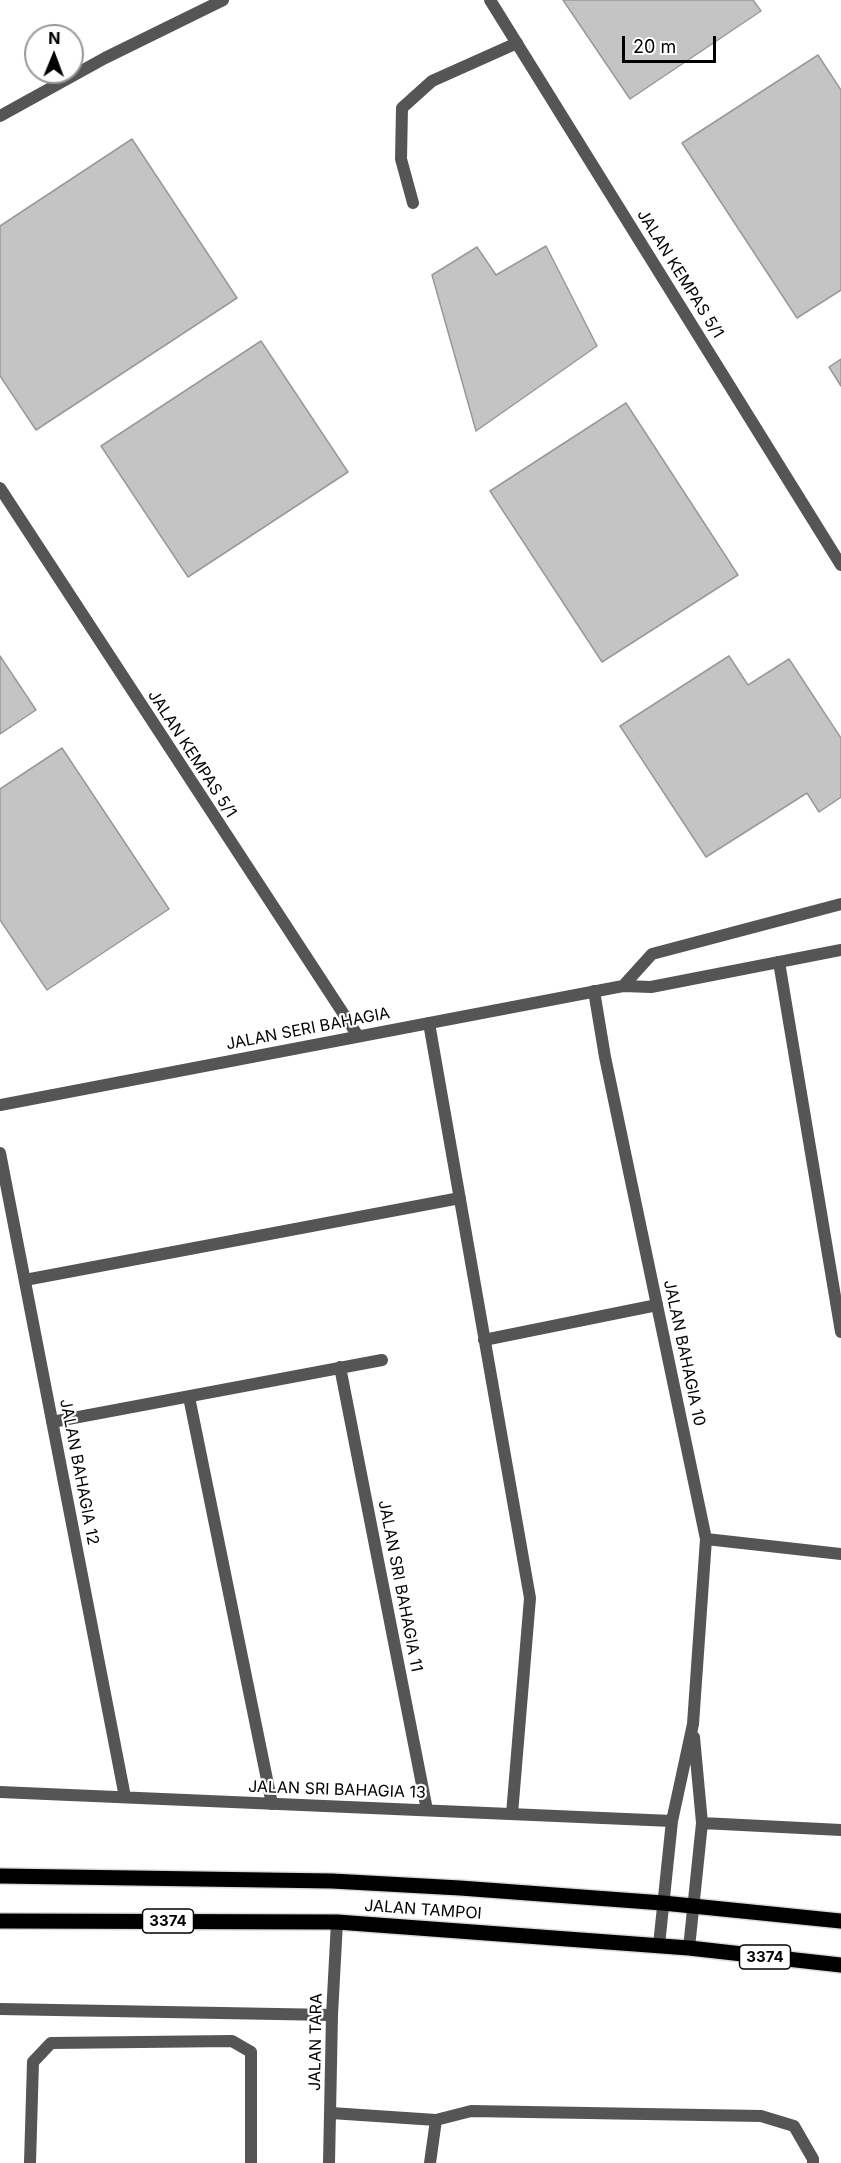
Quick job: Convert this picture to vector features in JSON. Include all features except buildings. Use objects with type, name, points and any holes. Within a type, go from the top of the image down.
[{"type":"main road","name":"JALAN TAMPOI","points":[[0,1876],[332,1881],[663,1903],[841,1921]]},
{"type":"main road","name":"JALAN TAMPOI","points":[[0,1921],[337,1922],[689,1948],[841,1965]]},
{"type":"street","points":[[0,116],[105,58],[223,0]]},
{"type":"street","name":"JALAN KEMPAS 5/1","points":[[490,0],[841,565]]},
{"type":"street","points":[[413,203],[401,159],[402,108],[432,81],[517,43]]},
{"type":"street","name":"JALAN KEMPAS 5/1","points":[[0,488],[358,1036]]},
{"type":"street","points":[[623,986],[652,954],[841,904]]},
{"type":"street","name":"JALAN SERI BAHAGIA","points":[[0,1104],[594,991],[623,986],[651,987],[841,950]]},
{"type":"street","points":[[779,962],[841,1332]]},
{"type":"street","name":"JALAN BAHAGIA 10","points":[[594,991],[605,1057],[706,1539],[693,1724],[672,1821],[659,1946]]},
{"type":"street","points":[[429,1023],[530,1598],[512,1814]]},
{"type":"street","name":"JALAN BAHAGIA 12","points":[[0,1153],[125,1797]]},
{"type":"street","points":[[25,1280],[460,1198]]},
{"type":"street","points":[[484,1340],[657,1305]]},
{"type":"street","points":[[52,1422],[382,1360]]},
{"type":"street","name":"JALAN SRI BAHAGIA 11","points":[[340,1367],[427,1810]]},
{"type":"street","points":[[189,1397],[272,1804]]},
{"type":"street","points":[[706,1539],[841,1554]]},
{"type":"street","name":"JALAN BAHAGIA 10","points":[[689,1948],[702,1823],[693,1724]]},
{"type":"street","name":"JALAN SRI BAHAGIA 13","points":[[0,1792],[672,1821]]},
{"type":"street","points":[[702,1823],[841,1830]]},
{"type":"street","name":"JALAN TARA","points":[[329,2163],[332,2015],[337,1922]]},
{"type":"street","points":[[0,2009],[332,2015]]},
{"type":"street","points":[[30,2163],[33,2062],[51,2043],[232,2041],[251,2052],[251,2163]]},
{"type":"street","points":[[331,2113],[436,2120],[471,2111],[761,2116],[794,2126],[813,2159],[813,2163]]},
{"type":"street","points":[[430,2163],[436,2120]]}]
